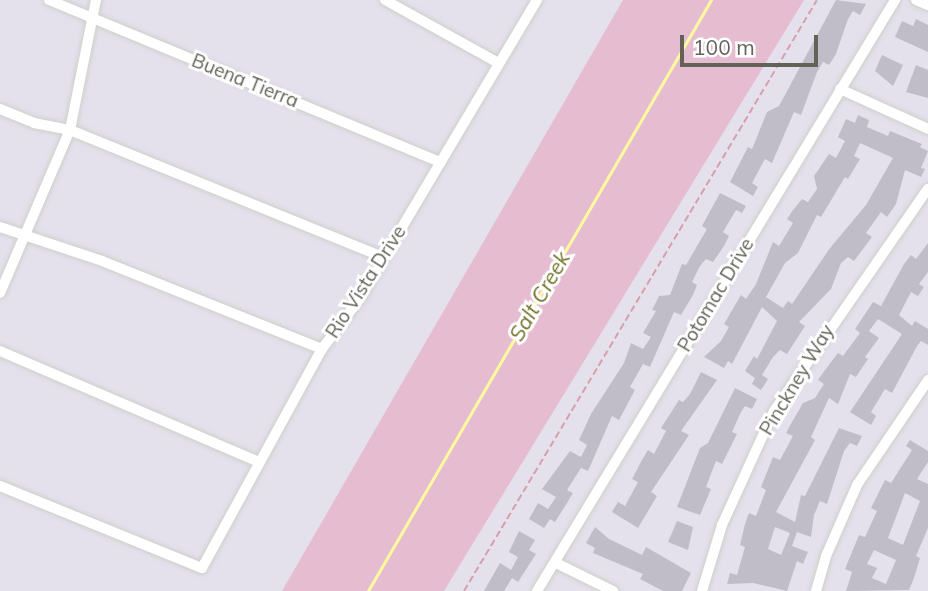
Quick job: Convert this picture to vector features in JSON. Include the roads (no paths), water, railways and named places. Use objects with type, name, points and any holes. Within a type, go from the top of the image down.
[{"type":"street","name":"Buena Tierra","points":[[49,0],[441,162]]},
{"type":"street","points":[[0,293],[70,130],[96,0]]},
{"type":"street","points":[[385,0],[498,63]]},
{"type":"street","name":"Rio Vista Drive","points":[[0,486],[202,568],[322,349],[383,257],[537,0]]},
{"type":"street","name":"Potomac Drive","points":[[537,591],[895,0]]},
{"type":"street","points":[[916,0],[928,5]]},
{"type":"street","points":[[840,89],[928,129]]},
{"type":"street","points":[[0,109],[34,123],[70,130],[383,257]]},
{"type":"street","name":"Pinckney Way","points":[[702,591],[722,525],[774,411],[928,189]]},
{"type":"street","points":[[0,228],[102,261],[322,349]]},
{"type":"street","points":[[0,351],[260,462]]},
{"type":"street","points":[[816,591],[826,556],[857,485],[928,380]]},
{"type":"street","points":[[556,563],[613,591]]},
{"type":"waterway","name":"Salt Creek","points":[[368,591],[711,0]]}]
